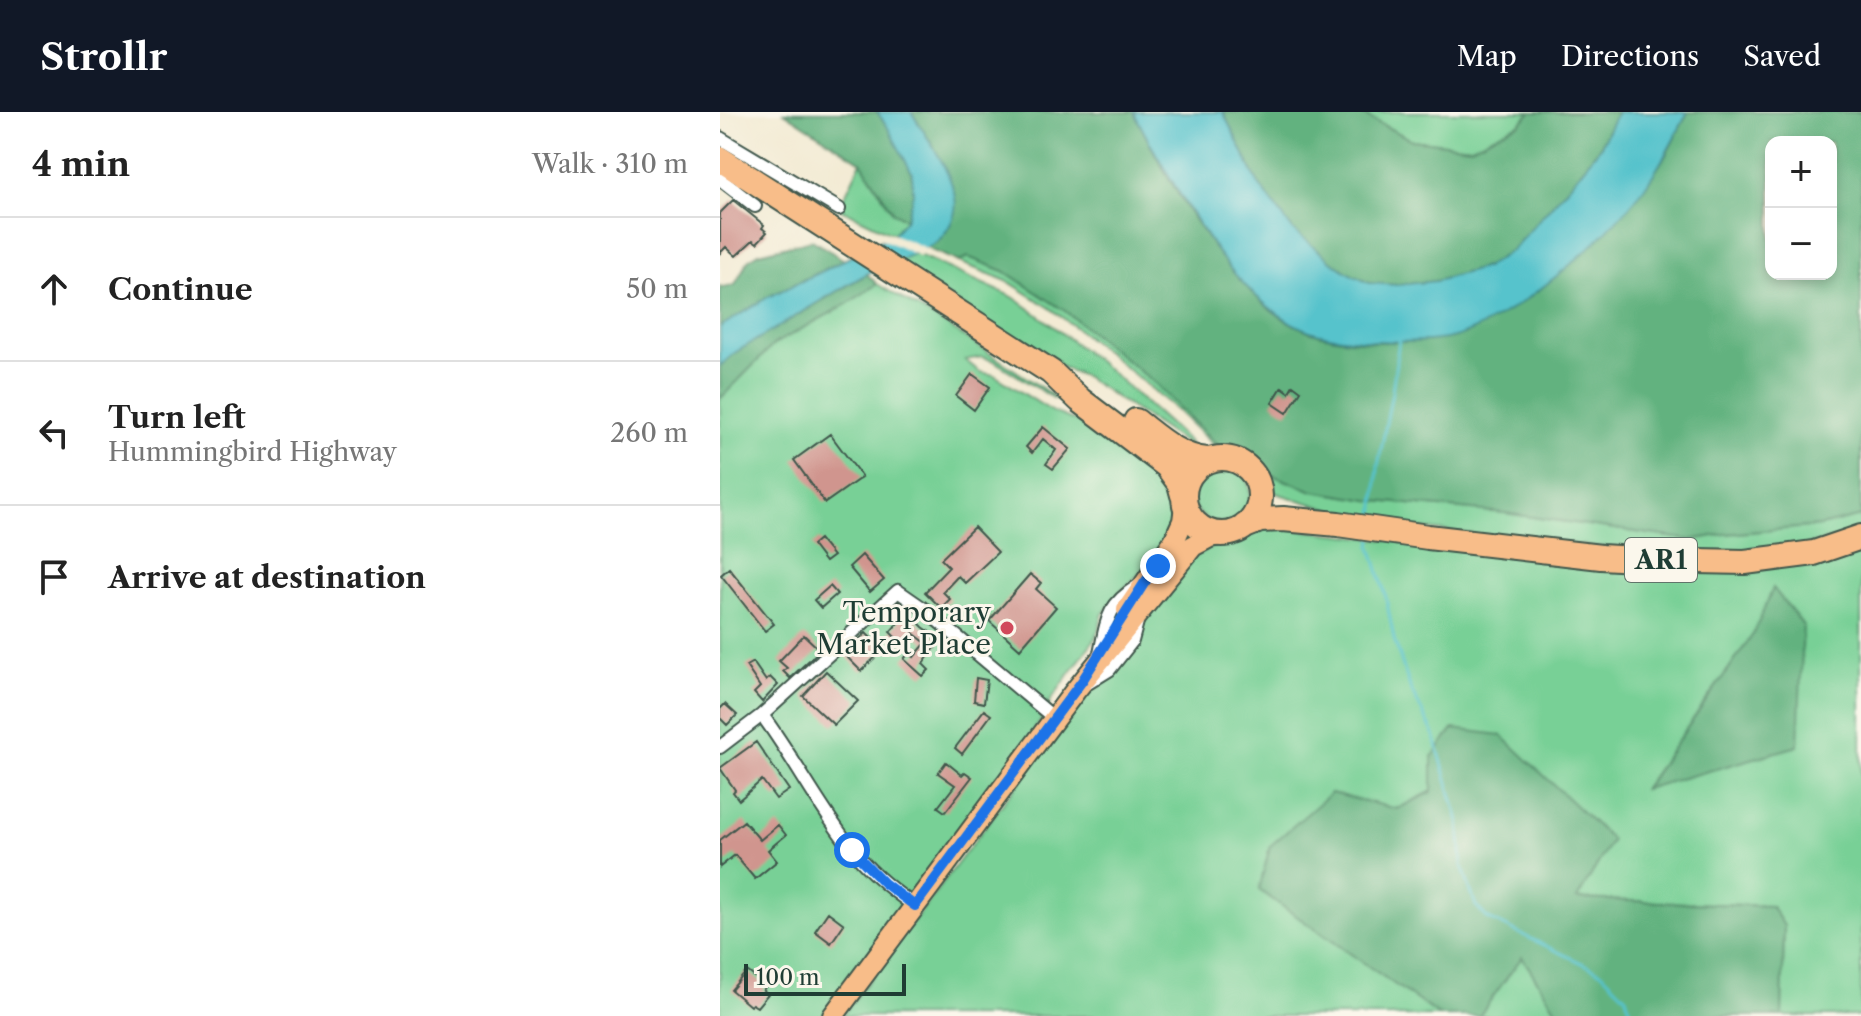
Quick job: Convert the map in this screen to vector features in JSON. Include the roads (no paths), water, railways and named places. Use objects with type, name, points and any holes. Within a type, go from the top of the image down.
[{"type":"highway","points":[[720,159],[831,216],[954,309],[1051,372],[1080,400],[1167,466],[1180,484],[1190,517],[1200,527],[1211,532],[1235,530],[1253,517],[1260,494],[1250,470],[1239,461],[1225,457],[1196,459],[1180,454],[1090,386],[1051,372]]},
{"type":"highway","points":[[1184,501],[1188,477],[1207,460]]},
{"type":"highway","name":"AR1","points":[[1257,482],[1277,500],[1338,524]]},
{"type":"highway","name":"AR1","points":[[1235,530],[1260,520],[1274,519],[1651,560],[1745,562],[1814,553],[1861,537]]},
{"type":"main road","points":[[1079,686],[1174,541],[1183,521],[1184,501]]},
{"type":"main road","points":[[833,1016],[1054,718],[1193,546],[1235,530]]},
{"type":"street","points":[[720,138],[831,216]]},
{"type":"street","points":[[720,179],[755,206]]},
{"type":"street","points":[[720,747],[762,715],[898,591],[924,609],[1054,718]]},
{"type":"street","points":[[762,715],[852,850],[884,883],[915,906]]},
{"type":"water","points":[[877,112],[911,112],[933,146],[953,187],[955,211],[948,228],[927,247],[847,285],[736,352],[720,366],[720,327],[768,297],[893,234],[906,219],[913,194],[912,173]]},
{"type":"water","points":[[1134,112],[1223,112],[1258,183],[1293,230],[1350,274],[1369,283],[1397,285],[1436,281],[1486,267],[1513,249],[1601,146],[1617,112],[1688,112],[1642,191],[1605,232],[1558,275],[1482,326],[1450,338],[1405,342],[1353,339],[1311,331],[1292,323],[1255,295],[1225,262],[1199,225]]},
{"type":"waterway","points":[[1374,518],[1378,466],[1399,340]]},
{"type":"waterway","points":[[1372,539],[1371,547],[1385,593],[1394,639],[1411,690],[1433,732],[1459,821],[1462,866],[1476,906],[1487,918],[1601,972],[1626,997],[1632,1016]]},
{"type":"place","name":"Temporary Market Place","points":[[1007,628]]}]
